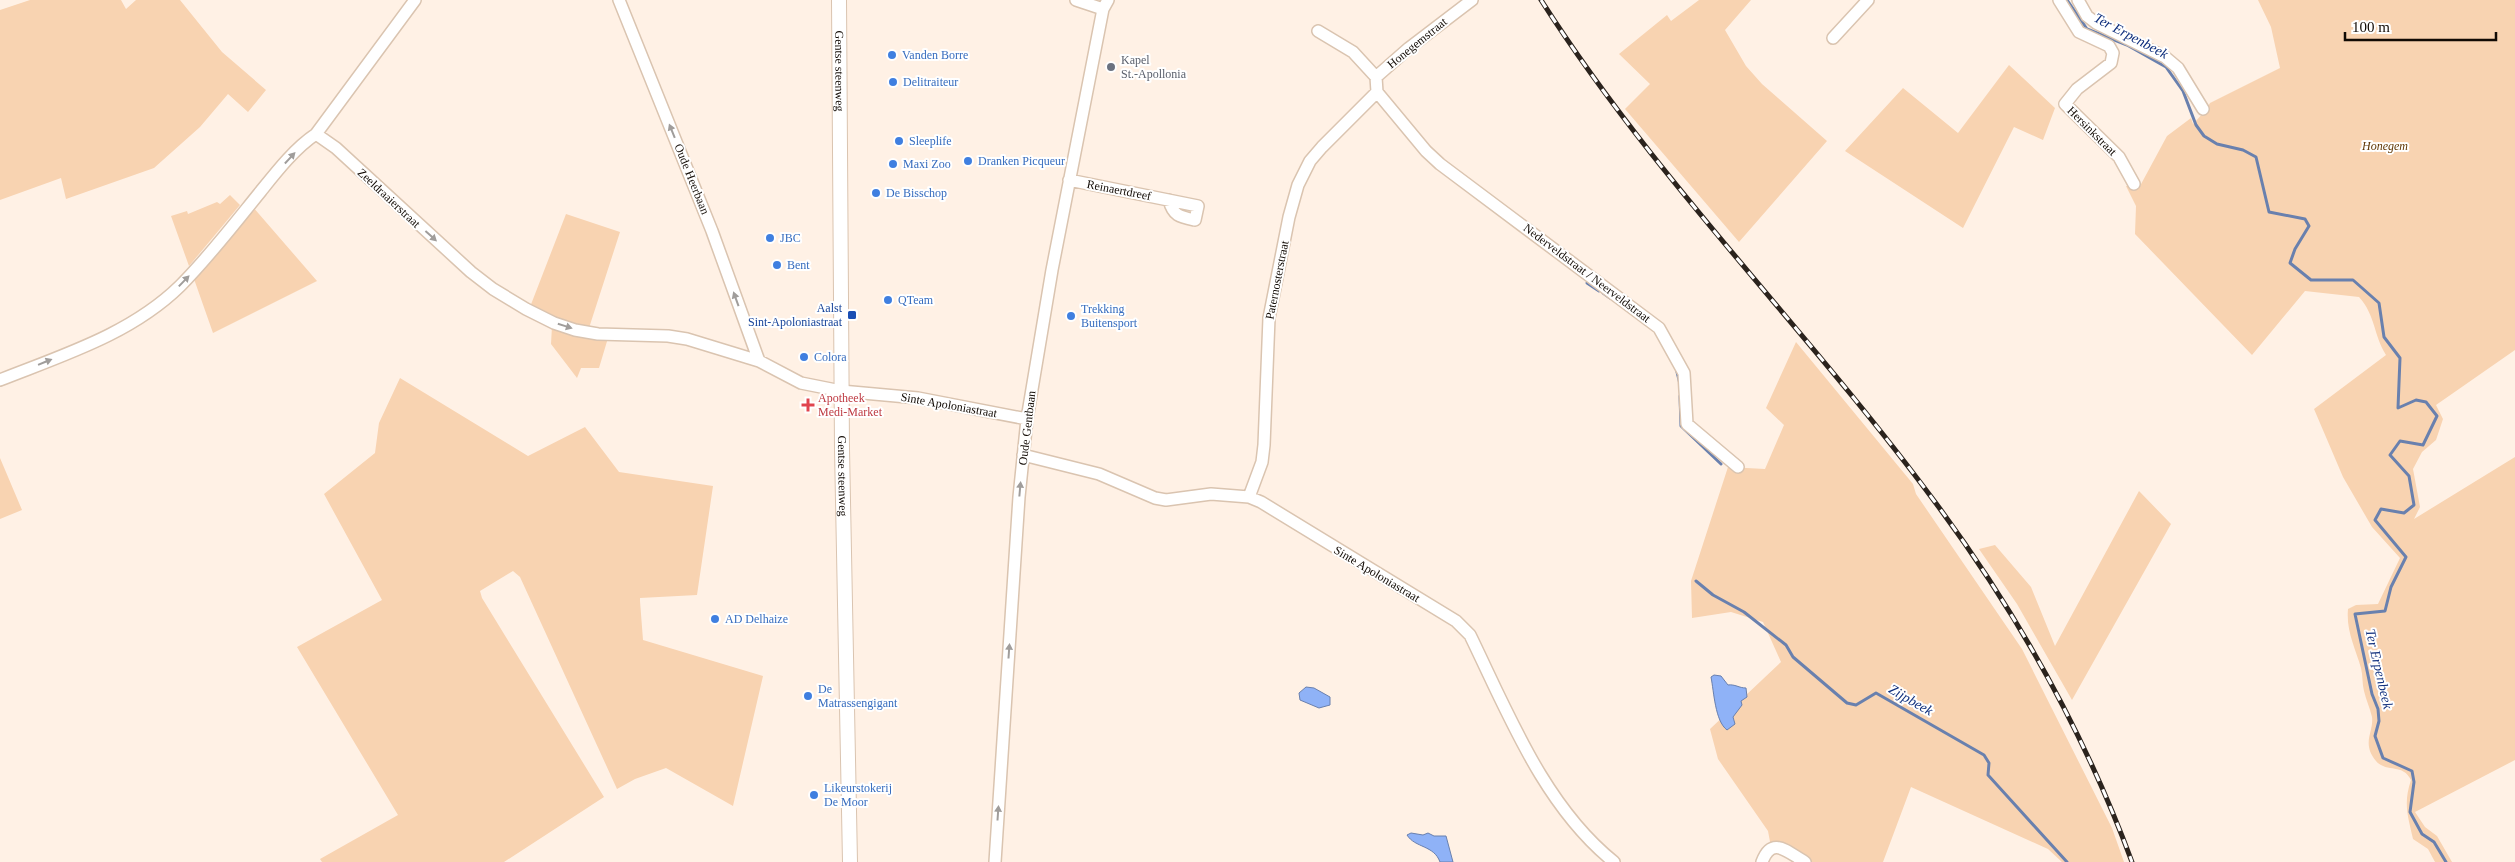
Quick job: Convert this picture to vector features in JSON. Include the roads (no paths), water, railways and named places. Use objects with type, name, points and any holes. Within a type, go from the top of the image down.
[{"type":"main road","name":"Gentse steenweg","points":[[839,0],[841,391],[850,862]]},
{"type":"street","points":[[0,380],[97,341],[159,305],[198,266],[273,176],[306,141],[316,134],[415,0]]},
{"type":"street","name":"Oude Heerbaan","points":[[619,0],[712,231],[759,361]]},
{"type":"street","points":[[1076,0],[1106,5]]},
{"type":"street","name":"Honegemstraat","points":[[1377,92],[1376,76],[1472,0]]},
{"type":"street","points":[[1832,38],[1868,0]]},
{"type":"street","name":"Hersinkstraat","points":[[2059,0],[2079,32],[2109,46],[2113,53],[2111,63],[2077,89],[2065,104],[2119,157],[2134,184]]},
{"type":"street","points":[[2078,0],[2087,16],[2165,57],[2178,68],[2202,109]]},
{"type":"street","name":"Oude Gentbaan","points":[[995,862],[1027,419],[1069,180],[1106,5]]},
{"type":"street","points":[[1318,31],[1353,52],[1376,76]]},
{"type":"street","name":"Nederveldstraat / Neerveldstraat","points":[[1377,92],[1426,151],[1658,328],[1684,373],[1687,424],[1733,464]]},
{"type":"street","name":"Paternosterstraat","points":[[1249,497],[1262,462],[1264,445],[1269,318],[1289,217],[1298,185],[1310,161],[1377,92]]},
{"type":"street","name":"Zeeldraaierstraat","points":[[316,134],[336,148],[466,268],[494,289],[526,309],[554,323],[598,334],[668,336],[687,339],[759,361],[801,383],[841,391]]},
{"type":"street","name":"Reinaertdreef","points":[[1069,180],[1169,200]]},
{"type":"street","name":"Sinte Apoloniastraat","points":[[841,391],[918,398],[1027,419]]},
{"type":"street","name":"Sinte Apoloniastraat","points":[[1024,455],[1099,474],[1148,495],[1166,500],[1199,494],[1249,497],[1261,502],[1464,627],[1541,774],[1578,826],[1614,862]]},
{"type":"street","points":[[1762,862],[1766,850],[1771,847],[1779,847],[1805,862]]},
{"type":"water","points":[[1714,675],[1721,676],[1728,685],[1746,688],[1747,697],[1741,701],[1742,705],[1733,717],[1735,724],[1727,730],[1720,720],[1716,706],[1711,677]]},
{"type":"water","points":[[1306,687],[1314,688],[1330,697],[1330,705],[1319,708],[1300,700],[1299,693]]},
{"type":"water","points":[[1411,833],[1446,836],[1453,862],[1440,862],[1433,852],[1410,839],[1407,835]]},
{"type":"waterway","name":"Ter Erpenbeek","points":[[2067,0],[2087,29],[2127,45],[2166,67],[2183,91],[2196,125],[2204,136],[2217,144],[2243,150],[2256,157],[2269,212],[2305,219],[2309,226],[2295,249],[2290,263],[2311,280],[2353,280],[2379,303],[2384,337],[2400,358],[2398,408],[2416,400],[2426,402],[2437,416],[2423,445],[2400,441],[2390,455],[2409,476],[2414,505],[2404,513],[2381,509],[2375,520],[2406,557],[2391,587],[2385,611],[2355,614],[2372,694],[2378,709],[2379,721],[2375,736],[2383,758],[2412,771],[2414,782],[2410,812],[2422,834],[2434,842],[2446,862]]},
{"type":"waterway","name":"Zijpbeek","points":[[1587,283],[1599,291]]},
{"type":"waterway","name":"Zijpbeek","points":[[1603,293],[1610,298]]},
{"type":"waterway","name":"Zijpbeek","points":[[1676,368],[1680,384]]},
{"type":"waterway","name":"Zijpbeek","points":[[1680,396],[1681,426],[1721,464]]},
{"type":"waterway","name":"Zijpbeek","points":[[1696,581],[1713,595],[1744,612],[1786,645],[1793,657],[1847,703],[1856,705],[1876,693],[1984,755],[1989,763],[1988,775],[2067,862]]},
{"type":"railway","points":[[1541,0],[1585,66],[1632,129],[1884,435],[1932,498],[1992,583],[2070,719],[2113,814],[2132,862]]},
{"type":"place","name":"Vanden Borre","points":[[892,55]]},
{"type":"place","name":"Kapel St.-Apollonia","points":[[1111,67]]},
{"type":"place","name":"Delitraiteur","points":[[893,82]]},
{"type":"place","name":"Sleeplife","points":[[899,141]]},
{"type":"place","name":"Dranken Picqueur","points":[[968,161]]},
{"type":"place","name":"Maxi Zoo","points":[[893,164]]},
{"type":"place","name":"De Bisschop","points":[[876,193]]},
{"type":"place","name":"JBC","points":[[770,238]]},
{"type":"place","name":"Bent","points":[[777,265]]},
{"type":"place","name":"QTeam","points":[[888,300]]},
{"type":"place","name":"Aalst Sint-Apoloniastraat","points":[[852,315]]},
{"type":"place","name":"Trekking Buitensport","points":[[1071,316]]},
{"type":"place","name":"Colora","points":[[804,357]]},
{"type":"place","name":"Apotheek Medi-Market","points":[[808,405]]},
{"type":"place","name":"AD Delhaize","points":[[715,619]]},
{"type":"place","name":"De Matrassengigant","points":[[808,696]]},
{"type":"place","name":"Likeurstokerij De Moor","points":[[814,795]]},
{"type":"park label","name":"Honegem","points":[[2385,146]]}]
